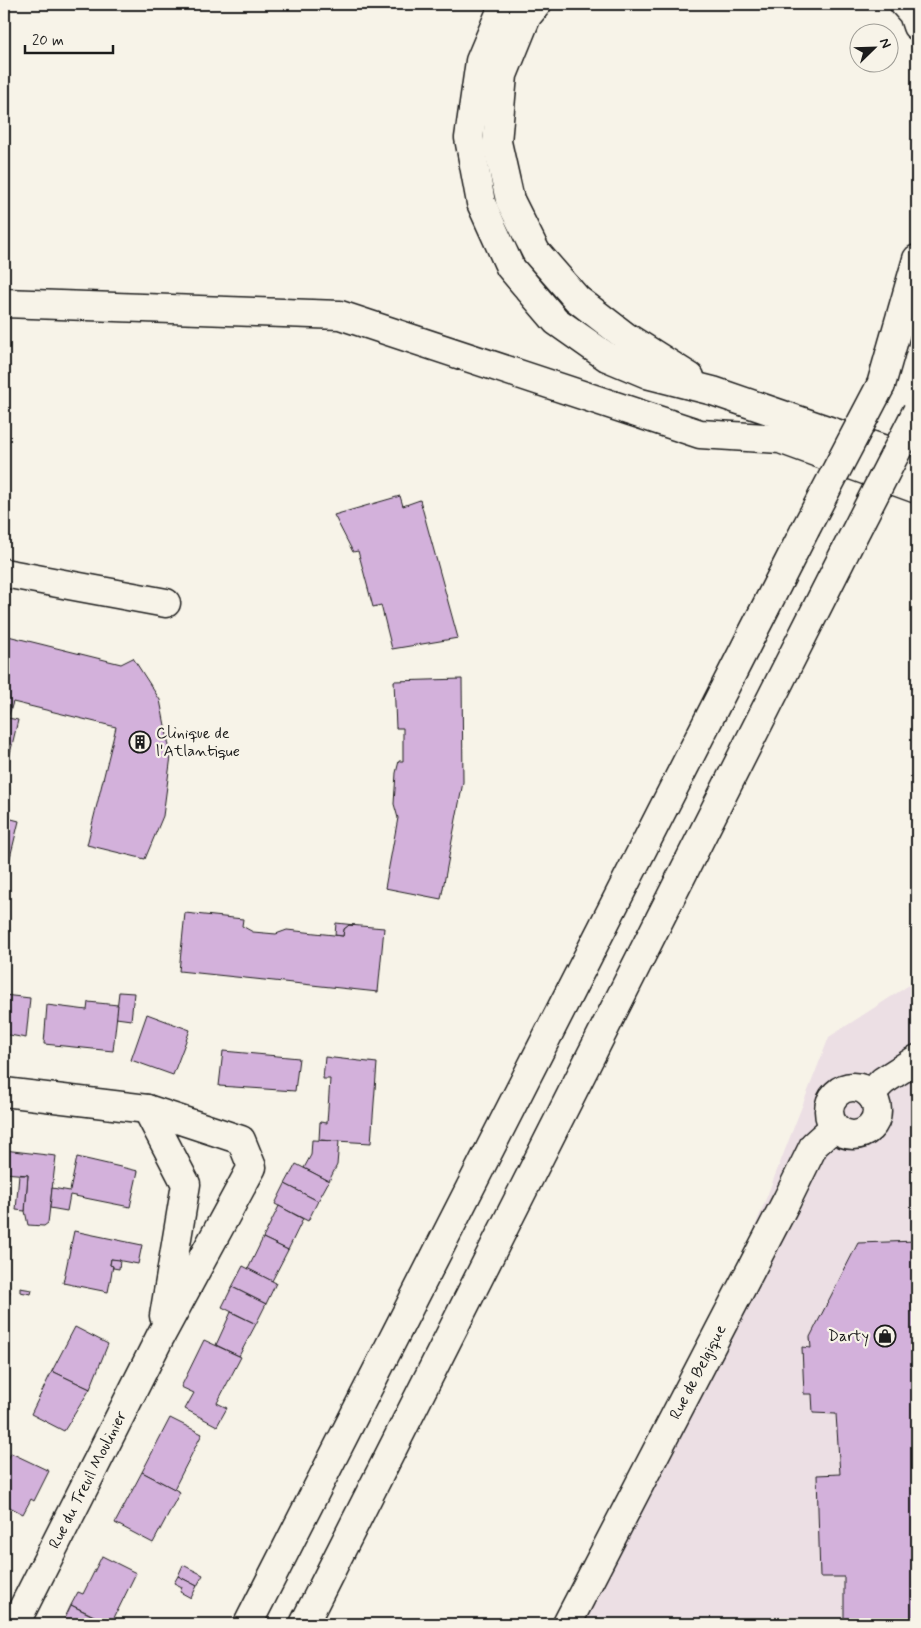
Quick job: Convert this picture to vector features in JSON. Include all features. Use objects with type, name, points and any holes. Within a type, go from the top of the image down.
[{"type":"main road","points":[[504,4],[480,61],[469,138],[481,203],[510,267],[556,321],[607,357],[650,375],[712,391],[917,461]]},
{"type":"main road","points":[[537,4],[528,16],[503,76],[497,142],[510,200],[536,252],[577,299],[625,336],[712,391]]},
{"type":"main road","points":[[904,4],[913,14],[917,26]]},
{"type":"main road","points":[[881,385],[917,259]]},
{"type":"main road","points":[[4,303],[340,315],[700,434],[780,439],[917,490]]},
{"type":"main road","points":[[248,1624],[917,312]]},
{"type":"main road","points":[[304,1624],[917,410]]},
{"type":"main road","points":[[4,573],[166,603]]},
{"type":"main road","name":"Rue de Belgique","points":[[567,1624],[814,1145],[834,1126],[844,1134],[851,1135],[859,1135],[872,1127],[877,1112],[877,1104],[870,1094],[883,1081],[917,1059]]},
{"type":"main road","name":"Rue du Treuil Moulinier","points":[[4,1092],[147,1109],[241,1140],[252,1167],[160,1337],[15,1624]]},
{"type":"main road","name":"Rue du Treuil Moulinier","points":[[147,1109],[186,1184],[160,1337]]},
{"type":"main road","points":[[233,1624],[275,1571]]},
{"type":"shaded area","points":[[917,980],[917,1624],[571,1624],[751,1237],[829,1037]]},
{"type":"building","points":[[400,496],[403,506],[420,500],[458,638],[392,649],[381,605],[373,607],[358,551],[353,552],[334,515]]},
{"type":"building","name":"Clinique de l'Atlantique","points":[[4,635],[121,664],[133,658],[160,700],[171,756],[163,816],[145,859],[87,845],[116,727],[13,702],[8,718],[18,720],[4,779]]},
{"type":"building","points":[[462,679],[463,782],[441,899],[385,888],[398,818],[394,804],[396,773],[399,761],[403,761],[403,728],[396,728],[394,681]]},
{"type":"building","points":[[4,817],[19,821],[4,882]]},
{"type":"building","points":[[185,913],[243,919],[242,926],[253,932],[276,934],[287,930],[343,936],[344,929],[349,925],[384,928],[378,992],[179,971]]},
{"type":"building","points":[[336,923],[355,925],[349,925],[344,929],[343,936],[335,935]]},
{"type":"building","points":[[119,992],[134,993],[131,1020],[116,1018]]},
{"type":"building","points":[[4,995],[30,998],[26,1038],[4,1034]]},
{"type":"building","points":[[88,1002],[118,1005],[113,1051],[44,1044],[47,1005],[87,1010]]},
{"type":"building","points":[[147,1014],[190,1030],[173,1075],[131,1060]]},
{"type":"building","points":[[223,1051],[299,1058],[295,1091],[219,1086]]},
{"type":"building","points":[[325,1057],[377,1063],[371,1143],[319,1140],[320,1122],[327,1123],[330,1079],[323,1079]]},
{"type":"building","points":[[312,1140],[339,1141],[337,1165],[329,1181],[304,1168],[311,1155]]},
{"type":"building","points":[[4,1150],[56,1156],[48,1223],[44,1226],[28,1225],[25,1211],[28,1175],[4,1173]]},
{"type":"building","points":[[77,1157],[138,1171],[130,1207],[70,1195],[67,1211],[50,1208],[52,1188],[70,1191]]},
{"type":"building","points":[[296,1164],[329,1181],[318,1201],[285,1184]]},
{"type":"building","points":[[19,1175],[28,1175],[25,1211],[16,1210]]},
{"type":"building","points":[[285,1184],[318,1201],[308,1221],[275,1204]]},
{"type":"building","points":[[279,1206],[303,1219],[288,1250],[263,1238]]},
{"type":"building","points":[[74,1231],[142,1245],[138,1264],[111,1259],[110,1265],[113,1266],[108,1292],[63,1283]]},
{"type":"building","points":[[263,1238],[288,1250],[272,1281],[248,1269]]},
{"type":"building","points":[[917,1241],[917,1624],[844,1624],[844,1577],[820,1577],[817,1475],[840,1474],[836,1414],[813,1413],[812,1394],[804,1394],[802,1347],[811,1348],[810,1337],[858,1243]]},
{"type":"building","points":[[111,1259],[120,1260],[119,1269],[113,1268],[110,1265]]},
{"type":"building","points":[[243,1266],[276,1283],[266,1304],[232,1287]]},
{"type":"building","points":[[232,1287],[266,1304],[256,1324],[222,1307]]},
{"type":"building","points":[[20,1288],[32,1290],[31,1294],[20,1292]]},
{"type":"building","points":[[4,1290],[10,1291],[8,1304],[4,1303]]},
{"type":"building","points":[[231,1312],[256,1324],[239,1356],[216,1345]]},
{"type":"building","points":[[75,1327],[108,1344],[90,1389],[52,1371]]},
{"type":"building","points":[[204,1340],[241,1357],[217,1403],[227,1408],[217,1426],[185,1409],[194,1393],[181,1387]]},
{"type":"building","points":[[52,1371],[90,1389],[64,1431],[31,1414]]},
{"type":"building","points":[[170,1418],[202,1434],[174,1489],[142,1472]]},
{"type":"building","points":[[11,1453],[49,1471],[34,1501],[31,1499],[23,1514],[4,1504],[4,1468]]},
{"type":"building","points":[[142,1472],[180,1492],[153,1543],[115,1523]]},
{"type":"building","points":[[102,1556],[136,1573],[111,1624],[71,1605],[78,1592],[83,1594]]},
{"type":"building","points":[[183,1565],[203,1575],[197,1586],[178,1576]]},
{"type":"building","points":[[178,1576],[197,1586],[191,1598],[180,1592],[182,1587],[174,1583]]},
{"type":"building","points":[[71,1605],[105,1622],[104,1624],[62,1624]]},
{"type":"building","points":[[765,1620],[765,1624],[719,1624],[719,1621]]},
{"type":"place","name":"Clinique de l'Atlantique","points":[[140,742]]},
{"type":"place","name":"Darty","points":[[885,1336]]}]
